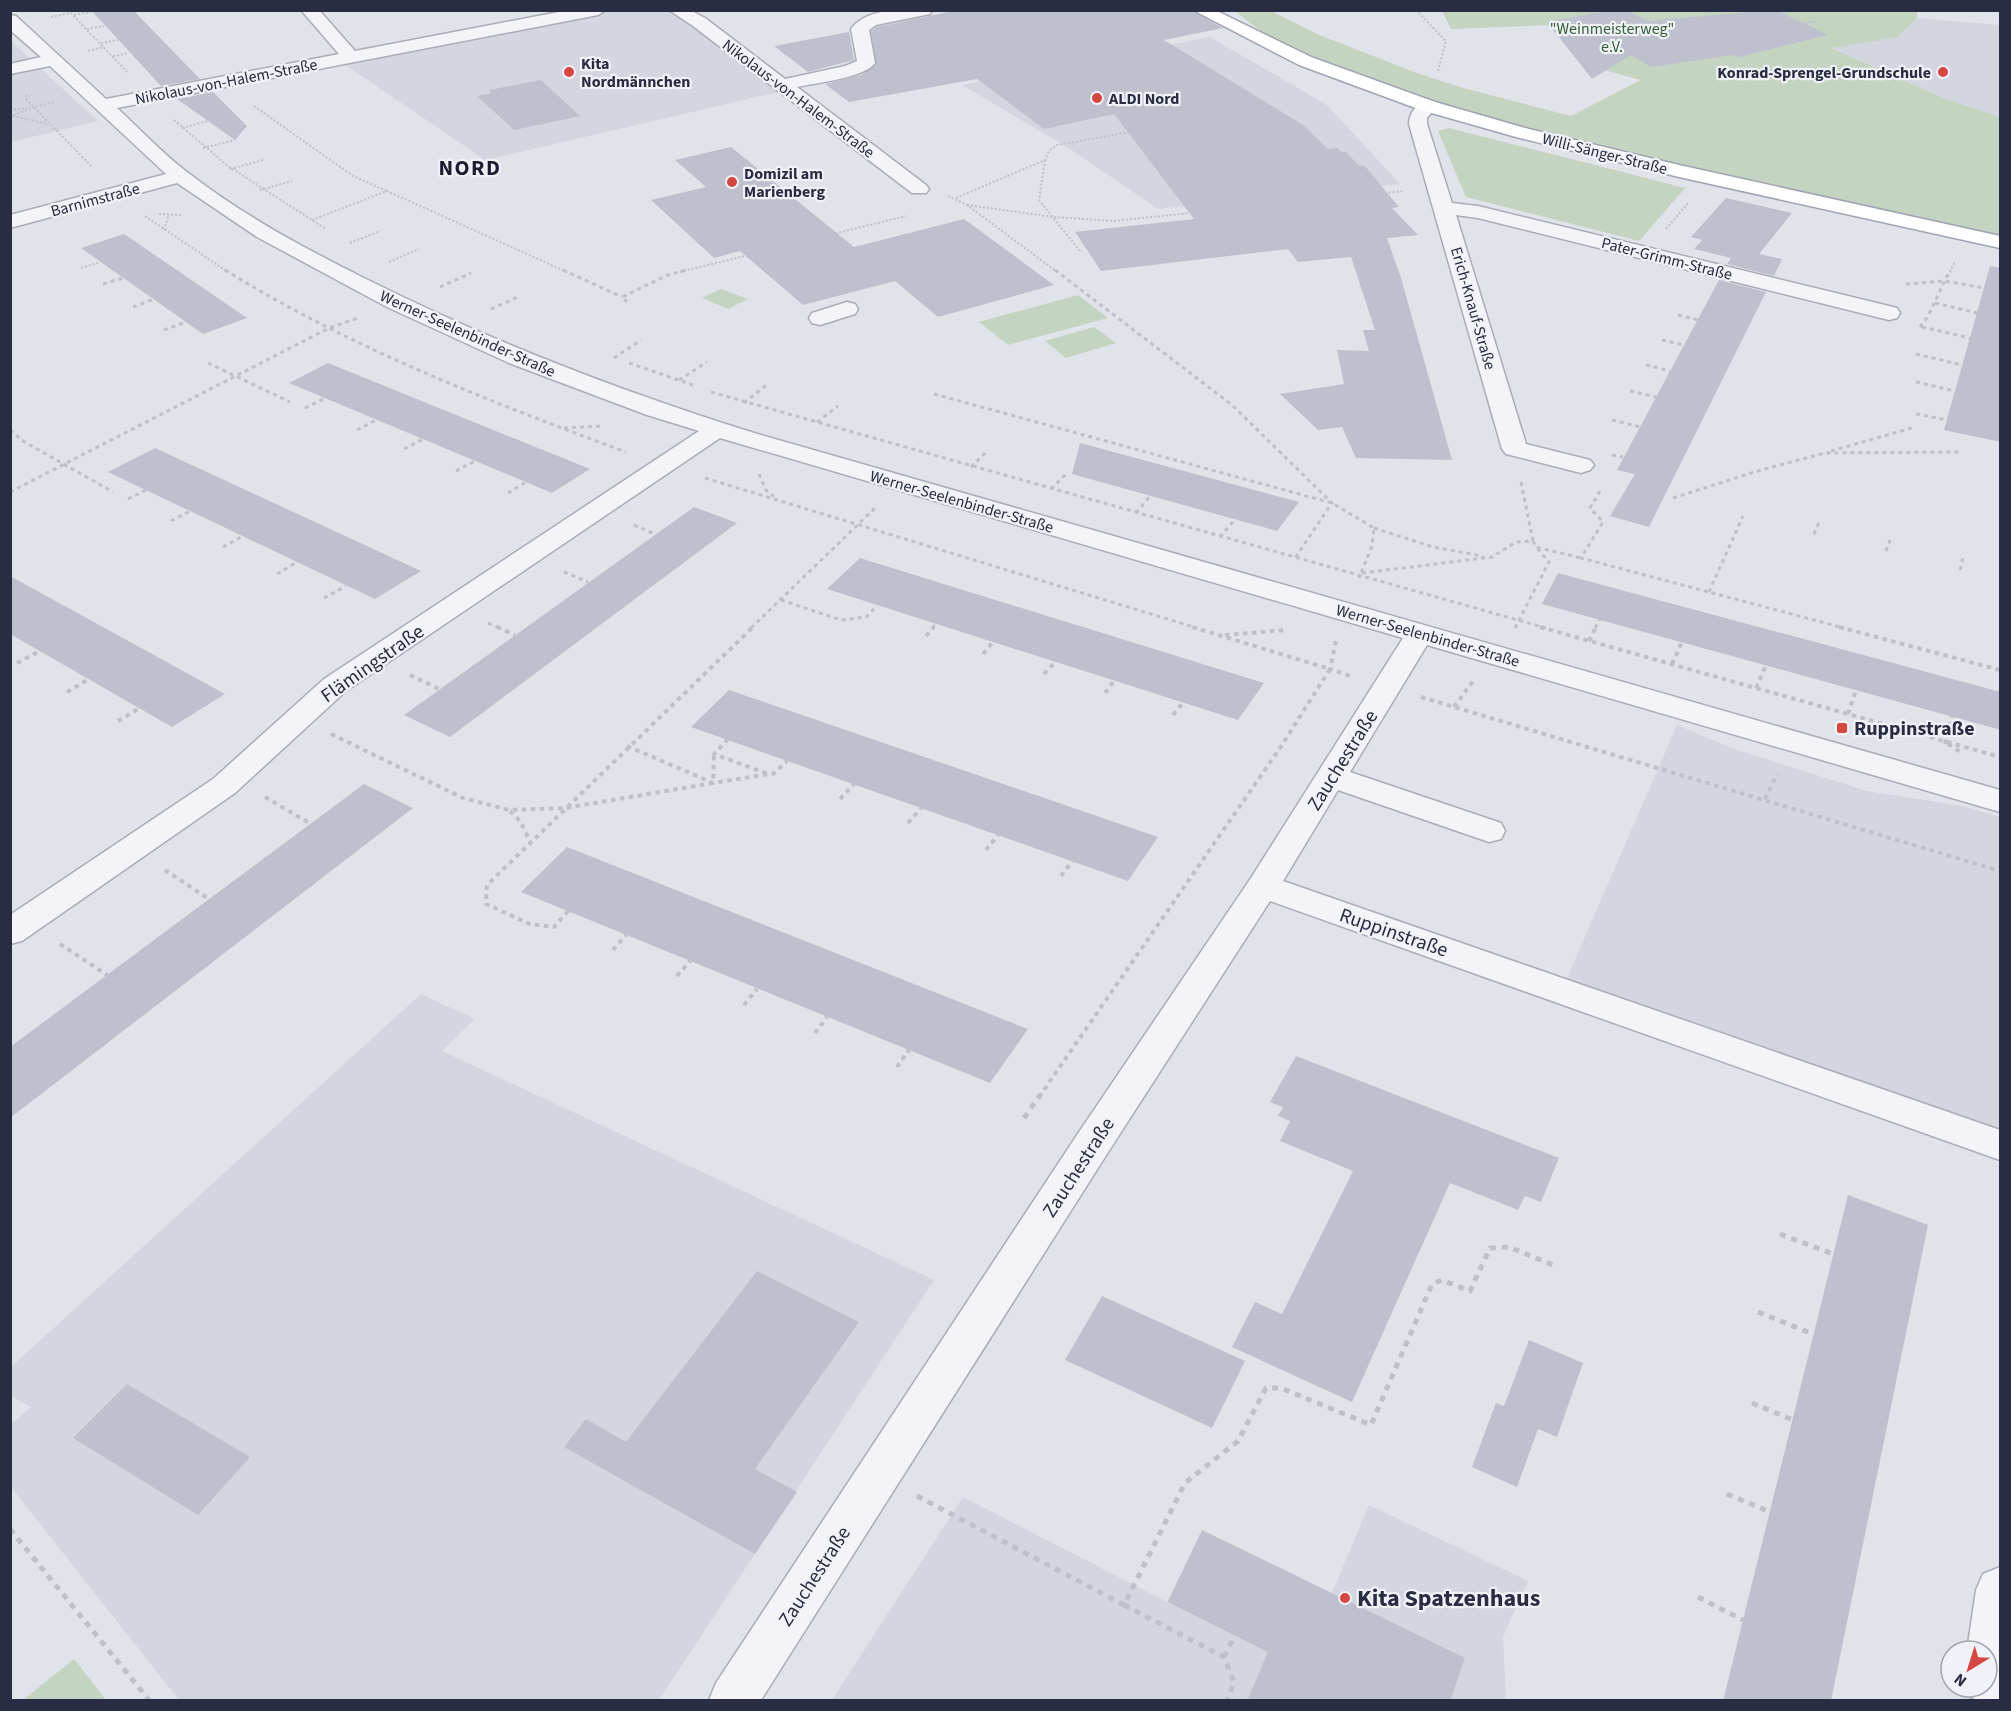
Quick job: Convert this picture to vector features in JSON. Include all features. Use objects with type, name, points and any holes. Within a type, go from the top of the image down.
[{"type":"main road","name":"Willi-Sänger-Straße","points":[[1201,10],[1305,61],[1428,106],[1523,133],[1680,171],[2001,242]]},
{"type":"street","name":"Nikolaus-von-Halem-Straße","points":[[309,10],[351,57]]},
{"type":"street","points":[[501,10],[518,25]]},
{"type":"street","name":"Nikolaus-von-Halem-Straße","points":[[96,100],[147,97],[598,10]]},
{"type":"street","name":"Nikolaus-von-Halem-Straße","points":[[677,10],[699,22],[919,189]]},
{"type":"street","points":[[782,85],[851,70],[866,63],[860,29],[870,21],[924,10]]},
{"type":"street","name":"Werner-Seelenbinder-Straße","points":[[10,20],[180,176],[264,233],[395,302],[517,358],[656,410],[716,429],[1785,741],[2001,801]]},
{"type":"street","points":[[13,69],[53,60]]},
{"type":"street","name":"Erich-Knauf-Straße","points":[[1428,106],[1418,117],[1418,124],[1436,187],[1445,208],[1515,449]]},
{"type":"street","name":"Barnimstraße","points":[[10,222],[180,176]]},
{"type":"street","name":"Pater-Grimm-Straße","points":[[1445,208],[1478,212],[1889,313]]},
{"type":"street","points":[[819,318],[848,309]]},
{"type":"street","name":"Flämingstraße","points":[[19,927],[233,778],[335,685],[600,511],[704,440],[716,429]]},
{"type":"street","points":[[1515,449],[1581,465]]},
{"type":"street","name":"Zauchestraße","points":[[733,1701],[1263,886],[1420,633]]},
{"type":"street","points":[[1332,777],[1489,831]]},
{"type":"street","name":"Ruppinstraße","points":[[1263,886],[2001,1145]]},
{"type":"street","points":[[1993,1639],[2001,1590]]},
{"type":"path","points":[[48,10],[62,25]]},
{"type":"path","points":[[68,10],[113,56],[147,97]]},
{"type":"path","points":[[1416,10],[1446,42],[1438,71]]},
{"type":"path","points":[[1589,10],[1599,22],[1630,45],[1638,46],[1819,21]]},
{"type":"path","points":[[73,15],[91,12]]},
{"type":"path","points":[[87,29],[104,26]]},
{"type":"path","points":[[101,44],[118,40]]},
{"type":"path","points":[[86,51],[115,83],[135,88],[203,149],[230,169],[260,190],[331,232]]},
{"type":"path","points":[[113,56],[129,53]]},
{"type":"path","points":[[220,82],[353,176],[622,297],[627,302]]},
{"type":"path","points":[[28,92],[26,99],[33,108],[117,193],[164,230],[243,281],[329,328],[432,375],[560,428]]},
{"type":"path","points":[[11,114],[33,108],[96,100]]},
{"type":"path","points":[[11,114],[33,108]]},
{"type":"path","points":[[11,114],[49,124]]},
{"type":"path","points":[[182,128],[208,121]]},
{"type":"path","points":[[1080,251],[1039,200],[1049,151],[1058,145],[1130,132],[1140,121]]},
{"type":"path","points":[[203,149],[235,140]]},
{"type":"path","points":[[230,169],[263,160]]},
{"type":"path","points":[[946,201],[1046,160]]},
{"type":"path","points":[[260,190],[292,181]]},
{"type":"path","points":[[967,205],[1054,217],[1113,222],[1407,190]]},
{"type":"path","points":[[304,224],[387,191]]},
{"type":"path","points":[[1646,253],[1694,196]]},
{"type":"path","points":[[956,198],[1232,405],[1332,503]]},
{"type":"path","points":[[622,297],[668,275],[907,216]]},
{"type":"path","points":[[360,248],[350,243],[380,231]]},
{"type":"path","points":[[399,267],[389,262],[419,249]]},
{"type":"path","points":[[1922,327],[1958,256]]},
{"type":"path","points":[[81,268],[100,262]]},
{"type":"path","points":[[450,291],[440,287],[471,273]]},
{"type":"path","points":[[104,284],[123,278]]},
{"type":"path","points":[[1906,284],[1945,280],[1984,288]]},
{"type":"path","points":[[502,314],[491,309],[518,297]]},
{"type":"path","points":[[133,307],[154,299]]},
{"type":"path","points":[[10,492],[236,378],[329,328],[395,302]]},
{"type":"path","points":[[1935,303],[1977,313]]},
{"type":"path","points":[[1678,315],[1698,320]]},
{"type":"path","points":[[164,330],[186,322]]},
{"type":"path","points":[[1916,328],[1922,327],[1970,338]]},
{"type":"path","points":[[614,358],[641,340]]},
{"type":"path","points":[[1662,340],[1684,345]]},
{"type":"path","points":[[604,354],[698,387]]},
{"type":"path","points":[[1916,354],[1962,364]]},
{"type":"path","points":[[679,380],[707,362]]},
{"type":"path","points":[[208,363],[290,402]]},
{"type":"path","points":[[1646,366],[1670,371]]},
{"type":"path","points":[[1916,382],[1955,391]]},
{"type":"path","points":[[745,402],[769,383]]},
{"type":"path","points":[[708,391],[2001,757]]},
{"type":"path","points":[[1630,391],[1656,397]]},
{"type":"path","points":[[934,394],[1332,503]]},
{"type":"path","points":[[305,408],[325,398]]},
{"type":"path","points":[[816,422],[838,406]]},
{"type":"path","points":[[1916,414],[1947,420]]},
{"type":"path","points":[[357,430],[376,420]]},
{"type":"path","points":[[1612,420],[1640,428]]},
{"type":"path","points":[[1672,498],[1915,427]]},
{"type":"path","points":[[10,430],[23,441],[113,492]]},
{"type":"path","points":[[404,449],[423,439]]},
{"type":"path","points":[[1515,449],[1536,547],[2001,670]]},
{"type":"path","points":[[971,467],[988,450]]},
{"type":"path","points":[[1825,453],[1961,452]]},
{"type":"path","points":[[456,471],[475,461]]},
{"type":"path","points":[[1051,489],[1068,472]]},
{"type":"path","points":[[508,493],[526,482]]},
{"type":"path","points":[[568,911],[554,927],[531,924],[486,904],[487,885],[627,746],[857,524],[902,484]]},
{"type":"path","points":[[128,499],[146,490]]},
{"type":"path","points":[[1581,558],[1603,522],[1590,508],[1600,490]]},
{"type":"path","points":[[1136,513],[1150,496]]},
{"type":"path","points":[[778,500],[1330,669],[1280,748],[1024,1118]]},
{"type":"path","points":[[1295,558],[1332,503]]},
{"type":"path","points":[[171,521],[190,511]]},
{"type":"path","points":[[1708,592],[1743,516]]},
{"type":"path","points":[[1220,537],[1235,519]]},
{"type":"path","points":[[1814,534],[1819,522]]},
{"type":"path","points":[[1374,528],[1432,547],[1492,557]]},
{"type":"path","points":[[222,547],[243,536]]},
{"type":"path","points":[[1886,552],[1890,540]]},
{"type":"path","points":[[1362,573],[1492,557],[1516,542],[1533,541]]},
{"type":"path","points":[[1960,570],[1963,558]]},
{"type":"path","points":[[277,574],[297,562]]},
{"type":"path","points":[[324,598],[345,586]]},
{"type":"path","points":[[781,599],[841,620],[866,617],[877,606]]},
{"type":"path","points":[[1589,641],[1600,619]]},
{"type":"path","points":[[926,636],[936,624]]},
{"type":"path","points":[[983,654],[993,642]]},
{"type":"path","points":[[1672,664],[1682,642]]},
{"type":"path","points":[[17,663],[39,651]]},
{"type":"path","points":[[1044,674],[1055,662]]},
{"type":"path","points":[[1756,688],[1766,665]]},
{"type":"path","points":[[67,692],[89,679]]},
{"type":"path","points":[[1105,693],[1114,681]]},
{"type":"path","points":[[1722,685],[1742,684]]},
{"type":"path","points":[[1387,687],[2001,871]]},
{"type":"path","points":[[1848,714],[1856,690]]},
{"type":"path","points":[[1173,714],[1183,703]]},
{"type":"path","points":[[118,721],[140,708]]},
{"type":"path","points":[[1945,742],[1952,716]]},
{"type":"path","points":[[298,718],[463,798],[509,810],[565,808],[769,774],[714,754]]},
{"type":"path","points":[[712,783],[714,754],[728,740]]},
{"type":"path","points":[[627,746],[712,783]]},
{"type":"path","points":[[772,775],[787,761]]},
{"type":"path","points":[[1765,799],[1777,774]]},
{"type":"path","points":[[233,778],[311,824]]},
{"type":"path","points":[[840,799],[854,784]]},
{"type":"path","points":[[908,823],[921,808]]},
{"type":"path","points":[[509,810],[520,821],[530,842]]},
{"type":"path","points":[[986,850],[998,835]]},
{"type":"path","points":[[132,849],[209,899]]},
{"type":"path","points":[[1061,876],[1072,861]]},
{"type":"path","points":[[19,927],[106,975]]},
{"type":"path","points":[[613,950],[626,935]]},
{"type":"path","points":[[676,976],[690,961]]},
{"type":"path","points":[[744,1005],[758,988]]},
{"type":"path","points":[[815,1033],[827,1017]]},
{"type":"path","points":[[897,1067],[909,1050]]},
{"type":"path","points":[[1780,1234],[1833,1254]]},
{"type":"path","points":[[1124,1605],[1185,1483],[1239,1441],[1266,1388],[1281,1388],[1371,1425],[1432,1284],[1442,1280],[1470,1291],[1490,1248],[1509,1247],[1556,1266]]},
{"type":"path","points":[[1758,1311],[1813,1334]]},
{"type":"path","points":[[1752,1403],[1792,1420]]},
{"type":"path","points":[[879,1475],[1224,1657],[1234,1682],[1227,1701]]},
{"type":"path","points":[[1727,1494],[1770,1512]]},
{"type":"path","points":[[10,1529],[149,1701]]},
{"type":"path","points":[[1698,1597],[1743,1620]]},
{"type":"path","points":[[1224,1657],[1235,1635]]},
{"type":"shaded area","name":"Kita Nordmännchen","points":[[582,11],[674,11],[800,87],[485,160],[344,64],[335,55]]},
{"type":"shaded area","name":"Konrad-Sprengel-Grundschule","points":[[1917,18],[2000,25],[2000,117],[1941,97],[1831,47],[1898,37]]},
{"type":"shaded area","points":[[1210,37],[1327,105],[1400,184],[1158,209],[1067,147],[962,85]]},
{"type":"shaded area","points":[[10,40],[27,56],[98,121],[11,142]]},
{"type":"shaded area","points":[[1677,725],[1734,749],[1867,791],[1962,806],[2000,817],[2000,1139],[1564,985]]},
{"type":"shaded area","points":[[421,994],[475,1019],[442,1051],[934,1280],[659,1700],[179,1700],[11,1487],[10,1425],[31,1407],[11,1396],[11,1367]]},
{"type":"shaded area","name":"Kita Spatzenhaus","points":[[963,1497],[1167,1602],[1202,1530],[1332,1593],[1369,1505],[1528,1581],[1503,1637],[1506,1700],[832,1700]]},
{"type":"green space","points":[[1235,11],[1271,11],[1317,34],[1414,72],[1463,88],[1571,116],[1641,80],[1593,67],[1547,25],[1451,29],[1442,11],[1917,11],[1917,18],[1898,37],[1832,48],[1941,97],[2000,117],[2000,236],[1615,150],[1451,107],[1386,86],[1306,55],[1276,40]]},
{"type":"green space","points":[[1449,128],[1685,188],[1639,241],[1466,197],[1438,131]]},
{"type":"green space","points":[[721,289],[748,299],[728,309],[702,298]]},
{"type":"green space","points":[[1078,295],[1108,318],[1008,345],[979,322]]},
{"type":"green space","points":[[1094,327],[1116,343],[1066,358],[1045,341]]},
{"type":"green space","points":[[74,1659],[106,1700],[23,1700]]},
{"type":"building","points":[[91,10],[133,10],[200,79],[161,86]]},
{"type":"building","points":[[958,10],[1191,10],[1223,28],[1164,40],[1303,125],[1328,149],[1338,148],[1341,152],[1346,152],[1359,166],[1365,166],[1399,207],[1392,208],[1418,235],[1387,238],[1401,278],[1452,460],[1356,458],[1342,427],[1318,430],[1280,394],[1344,384],[1337,350],[1369,351],[1363,330],[1375,330],[1351,257],[1298,262],[1288,249],[1101,271],[1075,232],[1194,219],[1114,114],[1044,129],[977,79],[849,102],[825,84],[861,75],[876,65],[871,31],[877,27]]},
{"type":"building","name":"\"Weinmeisterweg\" e.V.","points":[[1614,10],[1626,10],[1647,21],[1776,10],[1828,35],[1739,57],[1733,55],[1651,67],[1631,55],[1592,79],[1547,22]]},
{"type":"building","points":[[849,32],[854,60],[808,72],[774,46]]},
{"type":"building","points":[[541,80],[580,116],[514,130],[477,96],[491,93],[489,90]]},
{"type":"building","points":[[213,92],[247,126],[235,140],[177,99]]},
{"type":"building","points":[[731,147],[854,247],[964,219],[1054,285],[938,317],[895,281],[803,305],[740,251],[714,258],[651,200],[706,187],[675,160]]},
{"type":"building","points":[[1726,198],[1792,213],[1759,254],[1782,259],[1774,276],[1727,264],[1731,258],[1694,249],[1702,240],[1691,237]]},
{"type":"building","points":[[124,234],[247,318],[203,334],[81,248]]},
{"type":"building","points":[[1990,266],[2001,268],[2001,442],[1944,430]]},
{"type":"building","points":[[1719,280],[1766,292],[1649,527],[1610,516],[1635,474],[1617,470]]},
{"type":"building","points":[[328,363],[590,469],[552,493],[289,383]]},
{"type":"building","points":[[1080,443],[1299,502],[1277,531],[1072,474]]},
{"type":"building","points":[[155,448],[421,571],[375,599],[108,472]]},
{"type":"building","points":[[694,507],[737,523],[450,737],[404,715]]},
{"type":"building","points":[[860,558],[1264,683],[1238,720],[827,589]]},
{"type":"building","points":[[1558,573],[2001,692],[2001,730],[1542,604]]},
{"type":"building","points":[[10,576],[225,694],[172,727],[10,634]]},
{"type":"building","points":[[729,690],[1158,837],[1128,881],[691,727]]},
{"type":"building","points":[[364,784],[413,808],[10,1118],[10,1047]]},
{"type":"building","points":[[567,847],[1028,1029],[990,1083],[521,892]]},
{"type":"building","points":[[1296,1056],[1559,1158],[1541,1202],[1525,1196],[1518,1210],[1450,1183],[1352,1402],[1232,1347],[1255,1302],[1282,1314],[1353,1171],[1280,1141],[1290,1121],[1278,1116],[1283,1107],[1270,1102]]},
{"type":"building","points":[[1848,1195],[1928,1225],[1831,1701],[1723,1701]]},
{"type":"building","points":[[757,1271],[859,1322],[755,1469],[797,1492],[755,1554],[564,1447],[586,1419],[626,1442]]},
{"type":"building","points":[[1102,1296],[1245,1361],[1212,1428],[1065,1360]]},
{"type":"building","points":[[1529,1340],[1583,1363],[1557,1437],[1538,1429],[1517,1487],[1472,1467],[1496,1403],[1504,1406]]},
{"type":"building","points":[[127,1384],[250,1457],[198,1515],[73,1438]]},
{"type":"building","points":[[1202,1530],[1465,1658],[1450,1701],[1247,1701],[1268,1652],[1168,1602]]},
{"type":"place","name":"Kita Nordmännchen","points":[[569,72]]},
{"type":"place","name":"Konrad-Sprengel-Grundschule","points":[[1943,72]]},
{"type":"place","name":"ALDI Nord","points":[[1097,98]]},
{"type":"place","name":"Domizil am Marienberg","points":[[732,182]]},
{"type":"place","name":"Ruppinstraße","points":[[1842,728]]},
{"type":"place","name":"Kita Spatzenhaus","points":[[1345,1598]]},
{"type":"district","name":"NORD","points":[[470,167]]}]
